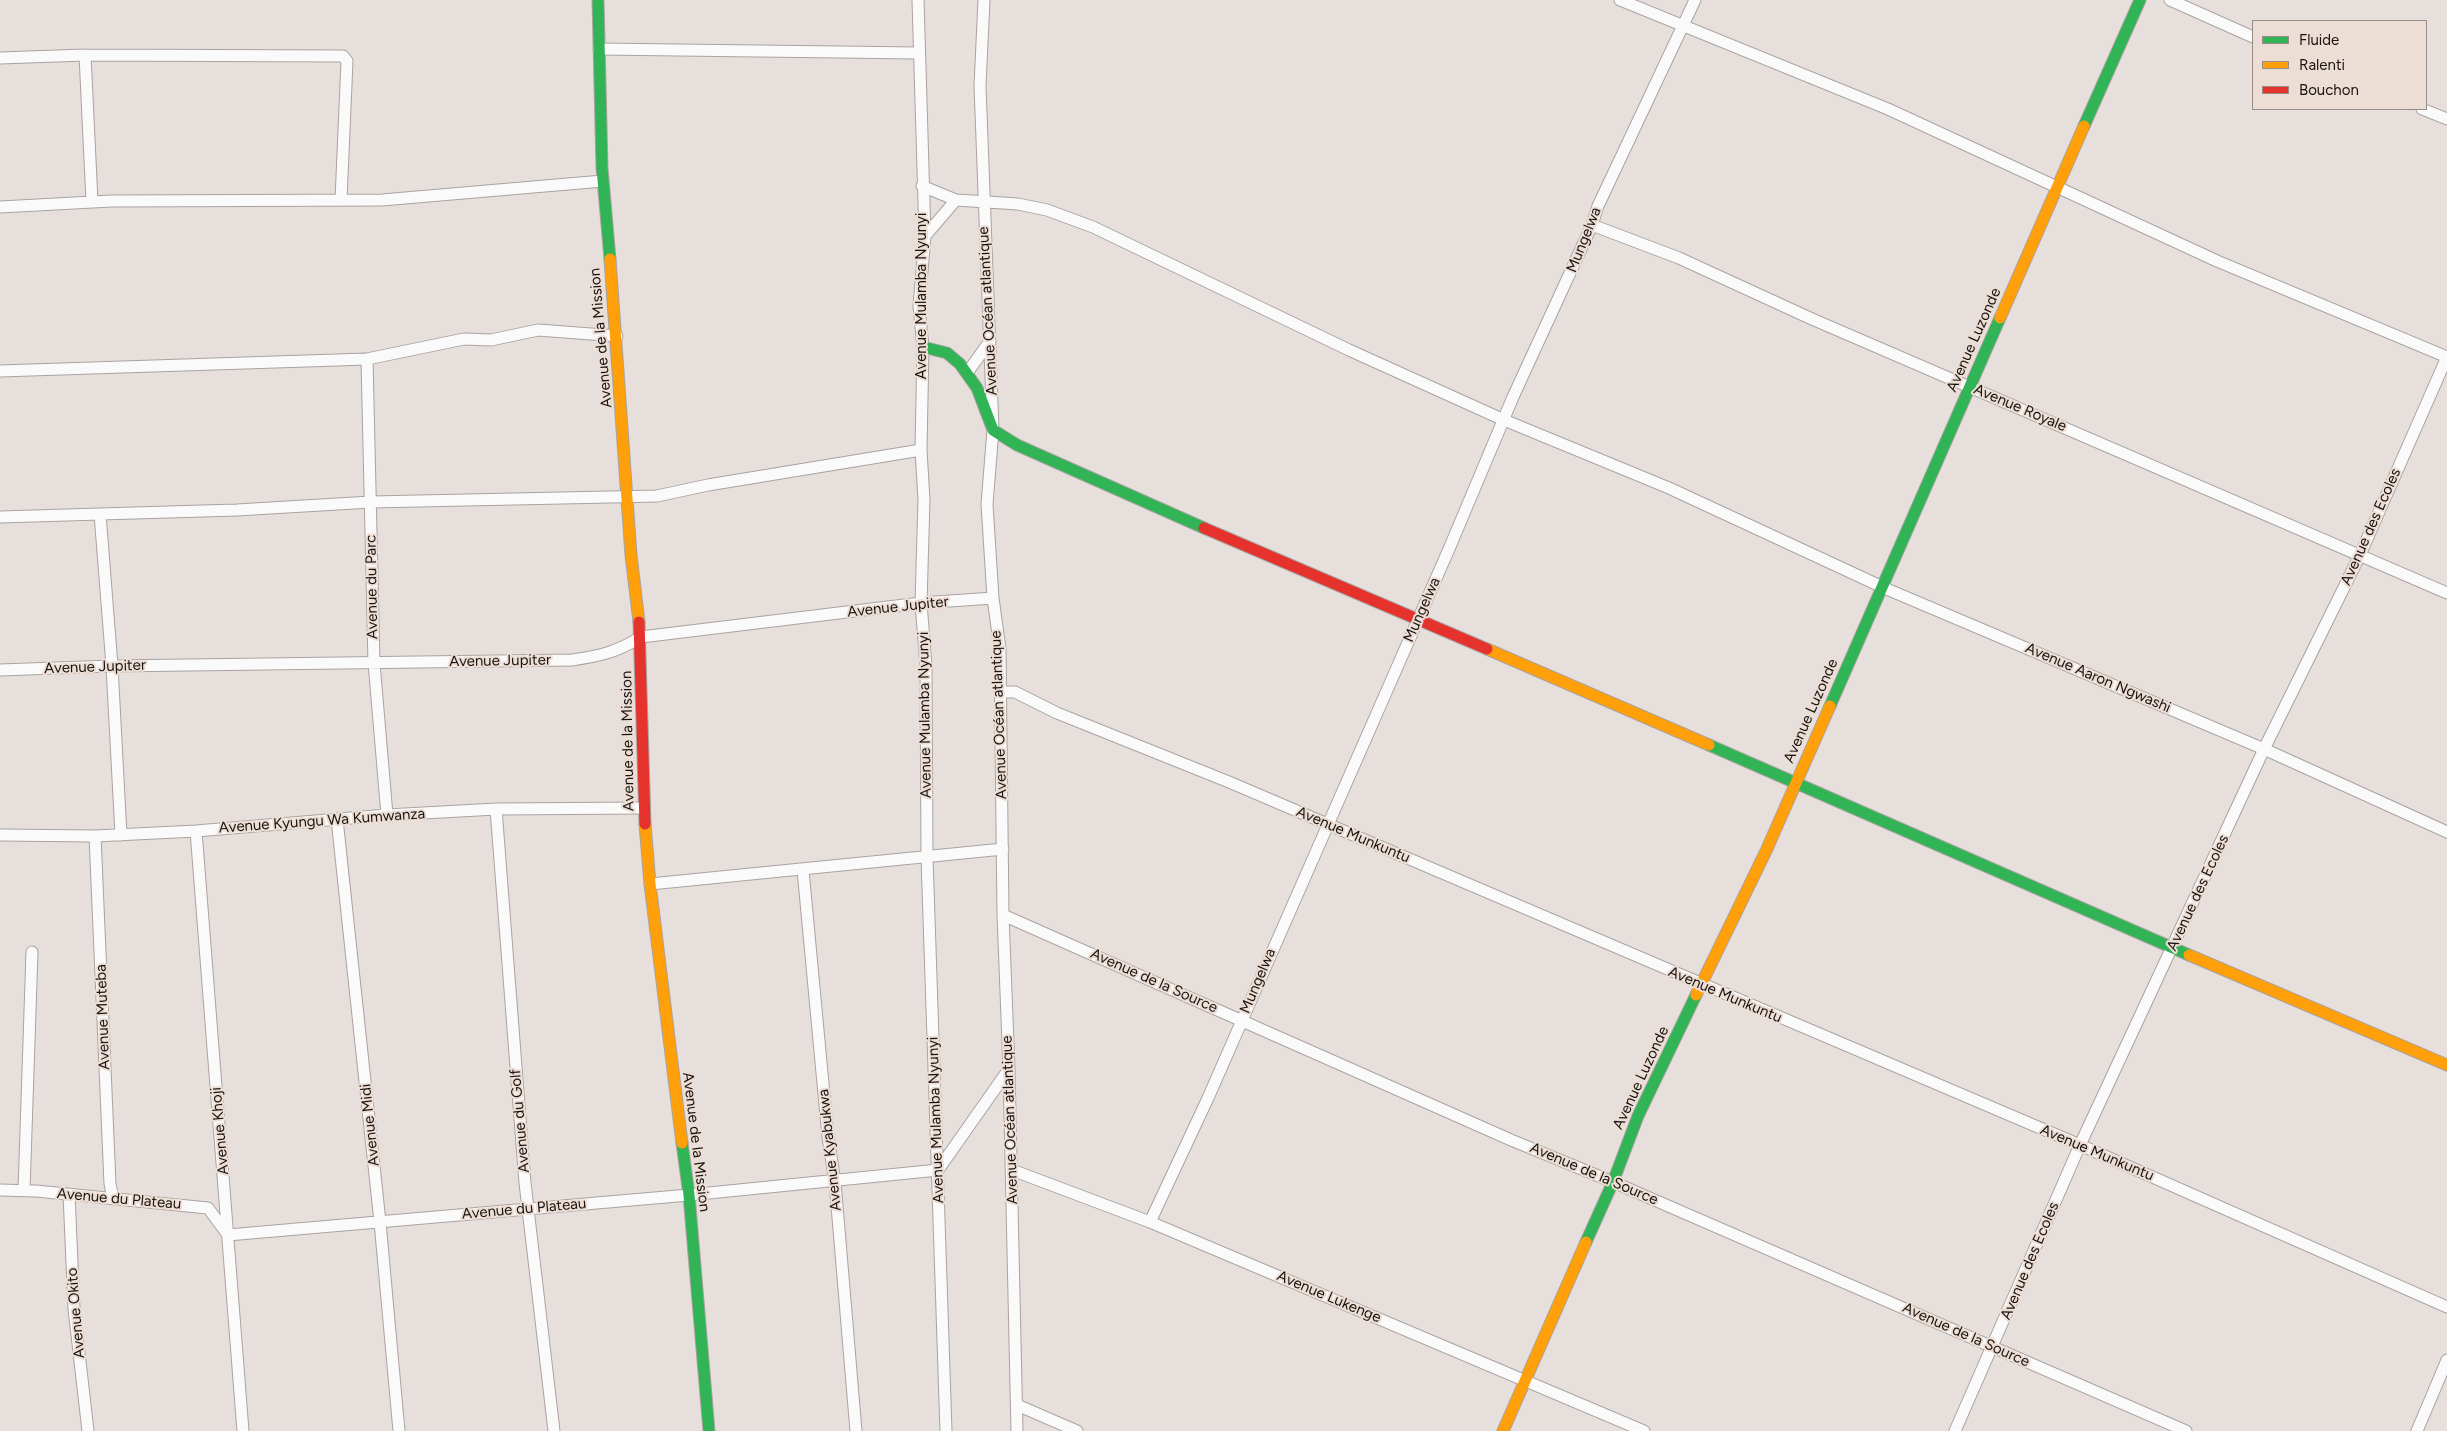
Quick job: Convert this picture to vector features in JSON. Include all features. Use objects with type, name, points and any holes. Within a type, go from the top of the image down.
[{"type":"street","name":"Avenue de la Mission","points":[[598,0],[603,181],[617,336],[632,555],[641,636],[644,808],[650,884],[689,1195],[709,1431]]},
{"type":"street","name":"Avenue Mulamba Nyunyi","points":[[918,0],[922,186],[925,236],[919,306],[923,347],[921,450],[924,500],[921,603],[926,666],[927,857],[946,1431]]},
{"type":"street","name":"Avenue Océan atlantique","points":[[984,0],[980,86],[993,430],[987,504],[993,598],[1000,649],[1003,915],[1010,1069],[1017,1431]]},
{"type":"street","points":[[1620,0],[1682,27],[1888,109],[2217,261],[2447,357]]},
{"type":"street","name":"Mungelwa","points":[[1150,1222],[1196,1125],[1504,420],[1592,225],[1598,206],[1695,0]]},
{"type":"street","name":"Avenue Luzonde","points":[[1503,1431],[1613,1182],[1638,1116],[1766,851],[2140,0]]},
{"type":"street","points":[[2170,0],[2252,37]]},
{"type":"street","points":[[599,49],[919,53]]},
{"type":"street","points":[[0,58],[85,55],[343,56],[347,61],[341,200]]},
{"type":"street","points":[[85,55],[92,202]]},
{"type":"street","points":[[2424,110],[2447,119]]},
{"type":"street","points":[[0,207],[92,202],[382,200],[603,181]]},
{"type":"street","points":[[922,186],[956,200],[925,236]]},
{"type":"street","name":"Avenue Aaron Ngwashi","points":[[956,200],[983,200],[1018,204],[1047,210],[1093,227],[1349,350],[1504,420],[1749,523],[1882,586],[2264,749],[2447,832]]},
{"type":"street","name":"Avenue Royale","points":[[1592,225],[1679,258],[2447,594]]},
{"type":"street","points":[[0,371],[367,359],[464,339],[491,340],[538,330],[617,336]]},
{"type":"street","points":[[967,373],[990,341]]},
{"type":"street","points":[[923,347],[947,353],[967,373],[977,388],[993,430],[1004,438],[1044,457],[1416,621],[1796,783],[2173,949],[2447,1065]]},
{"type":"street","name":"Avenue des Ecoles","points":[[1955,1431],[1994,1346],[2080,1145],[2173,949],[2264,749],[2360,555],[2447,357]]},
{"type":"street","name":"Avenue du Parc","points":[[367,359],[374,663],[387,815]]},
{"type":"street","points":[[0,517],[370,502],[657,496],[708,485],[921,450]]},
{"type":"street","points":[[100,514],[112,666],[121,835]]},
{"type":"street","name":"Avenue Jupiter","points":[[0,670],[112,666],[572,660],[598,657],[620,650],[641,636],[921,603],[993,598]]},
{"type":"street","name":"Avenue Munkuntu","points":[[1000,692],[1015,692],[1057,713],[1327,824],[2080,1145],[2447,1307]]},
{"type":"street","name":"Avenue Kyungu Wa Kumwanza","points":[[0,835],[121,835],[196,831],[387,815],[496,809],[644,808]]},
{"type":"street","name":"Avenue du Golf","points":[[496,809],[528,1208],[554,1431]]},
{"type":"street","name":"Avenue Midi","points":[[337,819],[380,1222],[399,1431]]},
{"type":"street","name":"Avenue Khoji","points":[[196,831],[243,1431]]},
{"type":"street","name":"Avenue Muteba","points":[[95,836],[110,1184],[113,1198]]},
{"type":"street","points":[[650,884],[1003,849]]},
{"type":"street","name":"Avenue Kyabukwa","points":[[803,870],[828,1137],[835,1182],[856,1431]]},
{"type":"street","name":"Avenue de la Source","points":[[1003,915],[1494,1132],[1994,1346],[2186,1431]]},
{"type":"street","points":[[24,1190],[32,952]]},
{"type":"street","points":[[938,1170],[1010,1069]]},
{"type":"street","name":"Avenue du Plateau","points":[[0,1190],[24,1190],[208,1208],[228,1234],[835,1182],[938,1170]]},
{"type":"street","name":"Avenue Lukenge","points":[[1012,1170],[1150,1222],[1644,1431]]},
{"type":"street","name":"Avenue Okito","points":[[69,1194],[74,1309],[88,1431]]},
{"type":"street","points":[[2417,1431],[2447,1360]]},
{"type":"street","points":[[1017,1405],[1077,1431]]},
{"type":"traffic: fast","points":[[598,0],[602,168],[610,259]]},
{"type":"traffic: fast","points":[[2084,126],[2140,0]]},
{"type":"traffic: fast","points":[[1830,706],[2000,318]]},
{"type":"traffic: fast","points":[[923,347],[947,353],[960,364],[977,388],[993,430],[1017,445],[1204,528]]},
{"type":"traffic: fast","points":[[1709,745],[2189,955]]},
{"type":"traffic: fast","points":[[1586,1242],[1613,1182],[1638,1116],[1696,995]]},
{"type":"traffic: fast","points":[[682,1143],[689,1195],[709,1431]]},
{"type":"traffic: slow","points":[[2000,318],[2084,126]]},
{"type":"traffic: slow","points":[[610,259],[631,555],[639,622]]},
{"type":"traffic: slow","points":[[1487,649],[1709,745]]},
{"type":"traffic: slow","points":[[1696,995],[1766,851],[1830,706]]},
{"type":"traffic: slow","points":[[645,824],[650,884],[682,1143]]},
{"type":"traffic: slow","points":[[2189,955],[2447,1065]]},
{"type":"traffic: slow","points":[[1503,1431],[1586,1242]]},
{"type":"traffic: jam","points":[[1204,528],[1487,649]]},
{"type":"traffic: jam","points":[[639,622],[645,824]]}]
